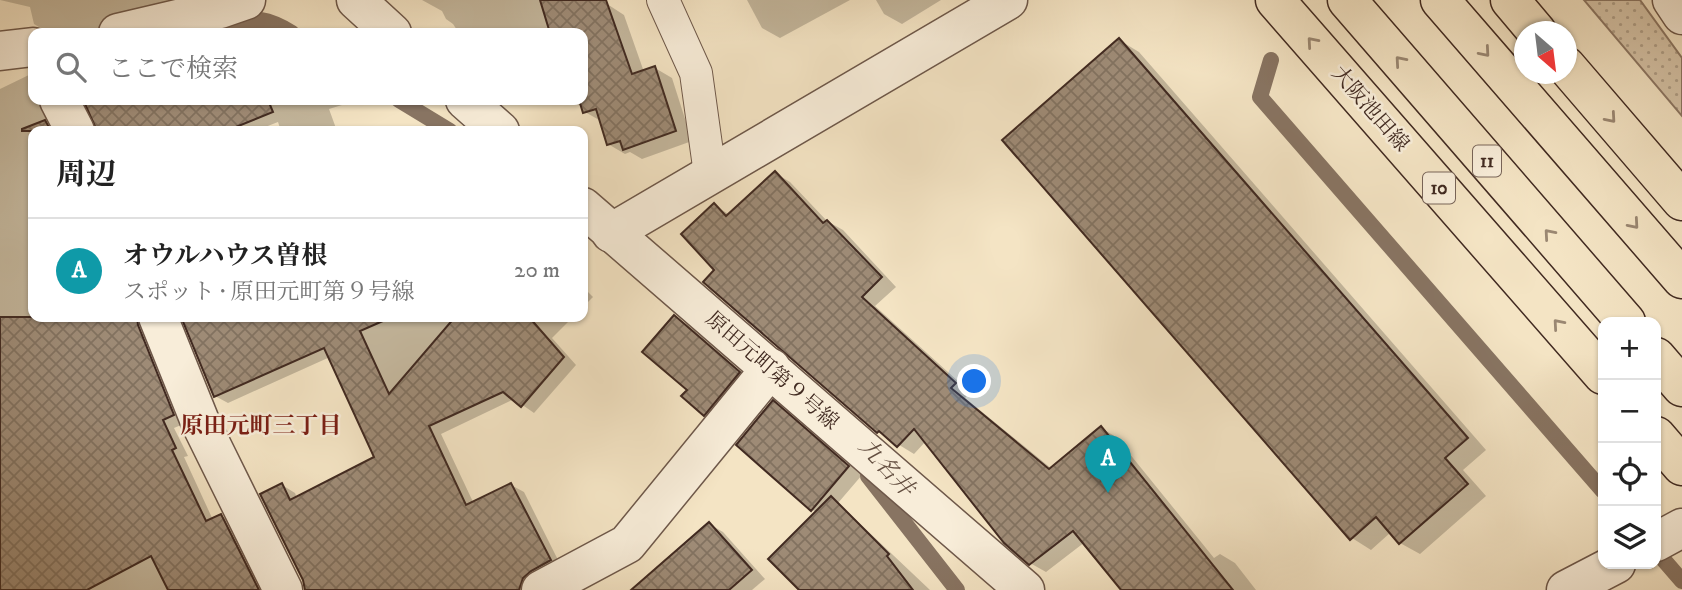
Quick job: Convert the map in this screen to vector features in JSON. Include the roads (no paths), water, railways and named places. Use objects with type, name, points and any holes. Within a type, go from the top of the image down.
[{"type":"main road","name":"大阪池田線","points":[[1275,0],[1598,369]]},
{"type":"main road","name":"11","points":[[1347,0],[1622,317]]},
{"type":"main road","points":[[1440,0],[1682,279]]},
{"type":"main road","points":[[1510,0],[1527,21]]},
{"type":"main road","points":[[1577,79],[1682,201]]},
{"type":"main road","points":[[1661,363],[1682,387]]},
{"type":"main road","points":[[1661,442],[1682,466]]},
{"type":"street","points":[[139,28],[220,9],[246,0]]},
{"type":"street","points":[[356,0],[387,28]]},
{"type":"street","points":[[611,233],[1008,0]]},
{"type":"street","points":[[1672,0],[1682,15]]},
{"type":"street","points":[[0,51],[28,48]]},
{"type":"street","points":[[62,105],[72,126]]},
{"type":"street","points":[[471,105],[494,126]]},
{"type":"street","name":"原田元町第９号線","points":[[588,212],[1025,590]]},
{"type":"street","points":[[160,322],[201,424],[282,590]]},
{"type":"street","points":[[541,590],[627,544],[771,369]]},
{"type":"street","points":[[1661,539],[1682,528]]},
{"type":"street","points":[[1566,590],[1605,569]]},
{"type":"lane","points":[[663,0],[696,73],[710,174]]},
{"type":"waterway","name":"九名井","points":[[229,24],[262,20],[283,28]]},
{"type":"waterway","points":[[1271,60],[1260,97],[1598,485]]},
{"type":"waterway","name":"九名井","points":[[407,105],[442,126]]},
{"type":"waterway","name":"九名井","points":[[868,476],[957,590]]},
{"type":"waterway","points":[[1661,557],[1682,581]]},
{"type":"place","name":"オウルハウス曽根","points":[[1108,493]]},
{"type":"district","name":"原田元町三丁目","points":[[261,426]]}]
